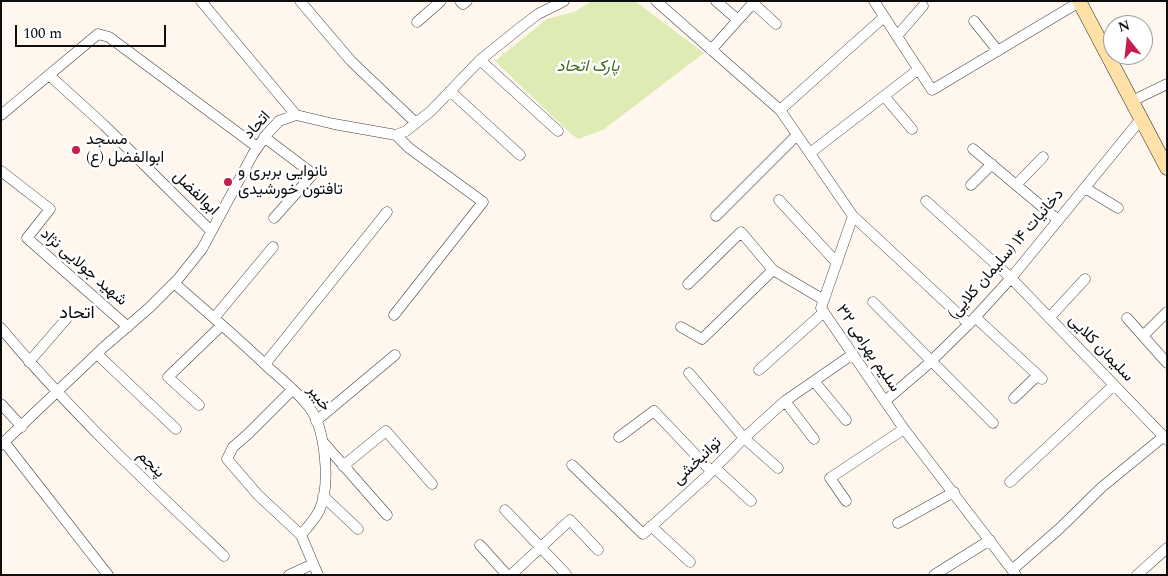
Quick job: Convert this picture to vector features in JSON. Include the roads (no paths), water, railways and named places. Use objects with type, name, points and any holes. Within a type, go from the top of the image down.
[{"type":"main road","points":[[1080,2],[1141,119],[1163,152],[1167,168]]},
{"type":"street","points":[[201,1],[296,115]]},
{"type":"street","points":[[300,1],[351,61],[416,123]]},
{"type":"street","points":[[418,22],[441,1]]},
{"type":"street","points":[[460,1],[463,4],[467,1]]},
{"type":"street","points":[[394,315],[483,202],[409,148],[396,135],[406,130],[431,111],[480,60],[538,14],[564,1]]},
{"type":"street","points":[[656,1],[780,110],[853,216],[1040,377],[1014,398]]},
{"type":"street","points":[[716,1],[738,20]]},
{"type":"street","points":[[874,1],[932,90],[1080,2]]},
{"type":"street","points":[[711,50],[754,2],[776,24]]},
{"type":"street","points":[[897,36],[923,6]]},
{"type":"street","points":[[780,110],[884,17]]},
{"type":"street","points":[[974,21],[998,51]]},
{"type":"street","points":[[1,115],[98,34],[109,37],[258,147]]},
{"type":"street","points":[[480,60],[558,131]]},
{"type":"street","points":[[810,153],[918,69]]},
{"type":"street","name":"ابوالفضل","points":[[49,75],[104,125],[212,231]]},
{"type":"street","points":[[1132,102],[1167,84]]},
{"type":"street","points":[[450,91],[520,155]]},
{"type":"street","points":[[884,96],[912,129]]},
{"type":"street","name":"اتحاد","points":[[3,444],[174,283],[202,249],[264,137],[279,121],[296,115],[396,135]]},
{"type":"street","name":"دخانیات ۱۴ (سلیمان کلایی)","points":[[885,401],[931,362],[1011,278],[1141,119]]},
{"type":"street","points":[[716,216],[797,135]]},
{"type":"street","points":[[264,137],[313,174],[274,218]]},
{"type":"street","points":[[973,149],[1058,220]]},
{"type":"street","points":[[1016,185],[1043,157]]},
{"type":"street","points":[[971,184],[992,164]]},
{"type":"street","name":"شهید جولایی نژاد","points":[[1,171],[50,209],[26,238],[128,327]]},
{"type":"street","points":[[1085,188],[1118,208]]},
{"type":"street","points":[[779,200],[837,264]]},
{"type":"street","name":"سلیمان کلایی","points":[[926,201],[1011,278],[1165,438]]},
{"type":"street","points":[[266,364],[387,212]]},
{"type":"street","name":"سلیم بهرامی ۳۲","points":[[853,216],[821,308],[904,429],[1014,572]]},
{"type":"street","points":[[688,284],[741,232],[773,270],[824,300]]},
{"type":"street","points":[[199,405],[168,377],[218,322],[273,247]]},
{"type":"street","points":[[681,327],[702,339],[773,270]]},
{"type":"street","points":[[1049,318],[1085,279]]},
{"type":"street","name":"خیبر","points":[[174,283],[266,364],[310,408],[321,429],[325,489],[319,511],[301,535]]},
{"type":"street","points":[[873,302],[993,423]]},
{"type":"street","points":[[760,370],[824,312]]},
{"type":"street","points":[[1143,336],[1167,312]]},
{"type":"street","points":[[30,362],[66,318]]},
{"type":"street","points":[[1127,318],[1167,363]]},
{"type":"street","name":"پنجم","points":[[1,328],[30,362],[135,472],[224,556]]},
{"type":"street","points":[[97,354],[176,430]]},
{"type":"street","name":"توانبخشی","points":[[651,526],[785,401],[853,354]]},
{"type":"street","points":[[316,421],[395,355]]},
{"type":"street","points":[[689,373],[744,438],[778,468]]},
{"type":"street","points":[[814,381],[846,420]]},
{"type":"street","points":[[1010,482],[1114,386]]},
{"type":"street","points":[[292,390],[233,448],[227,459],[258,495],[301,535],[318,575]]},
{"type":"street","points":[[785,401],[814,439]]},
{"type":"street","points":[[1,404],[22,427]]},
{"type":"street","points":[[619,437],[654,411],[713,470],[751,501]]},
{"type":"street","points":[[846,501],[830,478],[904,429]]},
{"type":"street","points":[[343,466],[386,431],[432,484]]},
{"type":"street","points":[[1014,572],[1102,487],[1165,438]]},
{"type":"street","points":[[323,442],[386,515]]},
{"type":"street","points":[[3,444],[108,575]]},
{"type":"street","points":[[572,465],[643,534],[651,526],[690,562]]},
{"type":"street","points":[[898,523],[954,492]]},
{"type":"street","points":[[323,496],[358,529]]},
{"type":"street","points":[[505,510],[566,574]]},
{"type":"street","points":[[480,545],[509,575],[570,520],[598,550]]},
{"type":"street","points":[[934,575],[990,540]]},
{"type":"street","points":[[1138,575],[1167,548]]},
{"type":"street","points":[[289,575],[313,564]]},
{"type":"place","name":"مسجد ابوالفضل (ع)","points":[[76,150]]},
{"type":"place","name":"نانوایی بربری و تافتون خورشیدی","points":[[228,182]]},
{"type":"district","name":"اتحاد","points":[[77,314]]},
{"type":"park label","name":"پارک اتحاد","points":[[588,68]]}]
